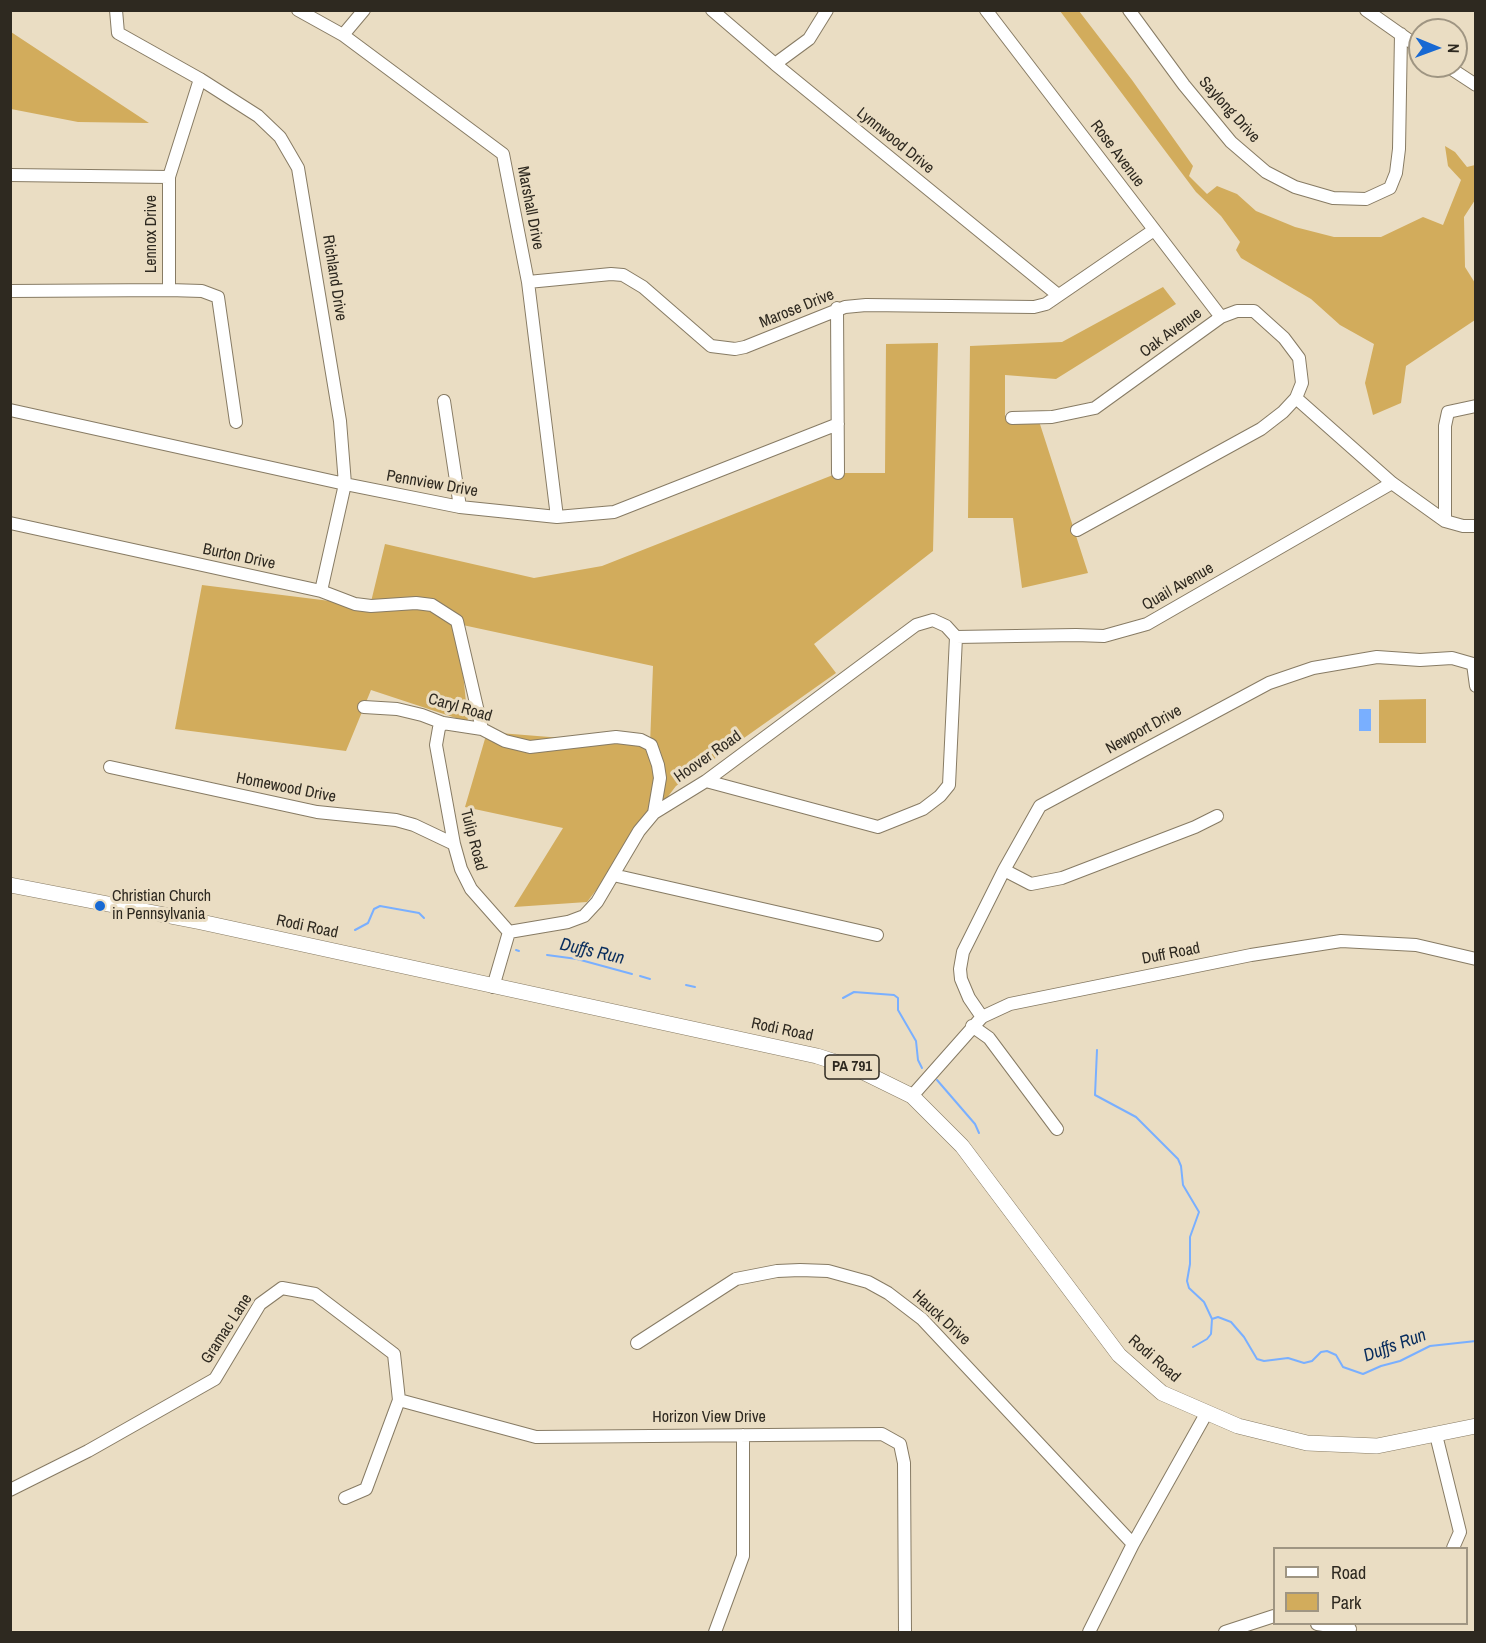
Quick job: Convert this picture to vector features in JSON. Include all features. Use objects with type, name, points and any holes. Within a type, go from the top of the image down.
[{"type":"main road","name":"Rodi Road","points":[[10,885],[204,923],[817,1056],[857,1069],[912,1096],[962,1146],[1119,1355],[1162,1393],[1238,1426],[1307,1443],[1377,1446],[1476,1426]]},
{"type":"street","name":"Richland Drive","points":[[116,10],[118,33],[200,79],[258,116],[280,137],[298,168],[340,420],[345,484],[321,591]]},
{"type":"street","name":"Marshall Drive","points":[[298,10],[343,35],[503,153],[528,282],[557,517]]},
{"type":"street","points":[[343,35],[364,10]]},
{"type":"street","name":"Lynnwood Drive","points":[[712,10],[774,64],[1058,295]]},
{"type":"street","points":[[774,64],[809,39],[827,10]]},
{"type":"street","name":"Rose Avenue","points":[[986,10],[1221,317]]},
{"type":"street","name":"Saylong Drive","points":[[1129,10],[1184,85],[1231,142],[1266,172],[1295,187],[1333,198],[1366,199],[1390,188],[1396,172],[1400,149],[1401,34]]},
{"type":"street","points":[[1366,10],[1408,39]]},
{"type":"street","name":"Lennox Drive","points":[[200,79],[169,177],[169,290],[202,291],[218,297],[236,422]]},
{"type":"street","points":[[10,175],[169,177]]},
{"type":"street","name":"Marose Drive","points":[[528,282],[611,274],[623,275],[643,286],[711,346],[728,349],[745,347],[837,309],[866,305],[1035,307],[1046,304],[1154,230]]},
{"type":"street","points":[[10,291],[169,290]]},
{"type":"street","points":[[837,309],[838,473]]},
{"type":"street","name":"Oak Avenue","points":[[1012,418],[1052,417],[1095,408],[1221,317],[1237,311],[1254,311],[1284,338],[1299,358],[1302,383],[1296,399]]},
{"type":"street","points":[[1077,530],[1261,429],[1296,399],[1392,483],[1445,521],[1463,526],[1476,526]]},
{"type":"street","points":[[444,401],[460,507]]},
{"type":"street","points":[[1445,521],[1445,426],[1448,412],[1476,406]]},
{"type":"street","name":"Pennview Drive","points":[[10,410],[460,507],[557,517],[614,512],[838,424]]},
{"type":"street","name":"Quail Avenue","points":[[956,637],[1104,636],[1147,624],[1392,483]]},
{"type":"street","name":"Burton Drive","points":[[10,524],[321,591],[355,604],[432,605],[457,621],[482,729]]},
{"type":"street","name":"Hoover Road","points":[[509,932],[568,922],[584,916],[597,902],[639,831],[654,813],[706,781],[916,625],[933,620],[946,626],[956,637]]},
{"type":"street","points":[[706,781],[878,827],[923,809],[940,796],[949,785],[956,637]]},
{"type":"street","name":"Newport Drive","points":[[982,1017],[964,988],[960,974],[961,964],[966,946],[1040,806],[1269,682],[1313,668],[1377,657],[1420,660],[1452,658],[1473,664],[1476,686]]},
{"type":"street","name":"Caryl Road","points":[[364,707],[397,710],[422,715],[443,723],[482,729],[505,741],[530,747],[616,737],[631,738],[651,745],[656,755],[660,778],[654,813]]},
{"type":"street","name":"Tulip Road","points":[[443,723],[439,728],[436,745],[454,844],[461,869],[471,889],[509,932]]},
{"type":"street","name":"Homewood Drive","points":[[110,767],[317,812],[396,820],[414,825],[454,844]]},
{"type":"street","points":[[1005,870],[1031,884],[1062,879],[1195,827],[1217,816]]},
{"type":"street","points":[[613,875],[877,935]]},
{"type":"street","points":[[493,987],[509,932]]},
{"type":"street","name":"Duff Road","points":[[912,1096],[972,1026],[982,1017],[1010,1004],[1251,955],[1341,941],[1416,945],[1476,959]]},
{"type":"street","points":[[972,1026],[988,1038],[1057,1129]]},
{"type":"street","name":"Hauck Drive","points":[[637,1343],[736,1279],[777,1271],[800,1270],[828,1271],[868,1282],[888,1293],[922,1318],[1133,1544]]},
{"type":"street","name":"Gramac Lane","points":[[10,1490],[88,1450],[215,1379],[260,1304],[282,1288],[315,1294],[394,1354],[399,1400],[366,1489],[345,1498]]},
{"type":"street","name":"Horizon View Drive","points":[[399,1400],[536,1437],[882,1434],[900,1444],[904,1463],[904,1632]]},
{"type":"street","points":[[1089,1632],[1133,1544],[1206,1414]]},
{"type":"street","points":[[716,1632],[743,1556],[744,1435]]},
{"type":"street","points":[[1436,1435],[1460,1532],[1453,1547]]},
{"type":"street","points":[[1225,1632],[1273,1617]]},
{"type":"street","points":[[1331,1625],[1352,1628]]},
{"type":"green space","points":[[1060,11],[1079,11],[1132,80],[1193,166],[1189,176],[1207,194],[1217,186],[1237,194],[1256,211],[1295,227],[1334,237],[1381,237],[1423,217],[1443,225],[1461,180],[1448,166],[1445,146],[1455,152],[1467,167],[1475,165],[1475,200],[1464,217],[1465,267],[1475,283],[1475,320],[1406,366],[1401,403],[1373,415],[1365,383],[1374,344],[1340,325],[1311,299],[1241,258],[1236,250],[1240,242],[1221,216],[1196,192]]},
{"type":"green space","points":[[11,32],[149,123],[78,122],[11,109]]},
{"type":"green space","points":[[1163,287],[1176,304],[1056,379],[1005,375],[1005,418],[1038,418],[1088,573],[1022,588],[1013,518],[968,518],[970,346],[1062,342]]},
{"type":"green space","points":[[938,343],[933,551],[814,644],[836,673],[676,786],[587,902],[514,907],[563,828],[465,807],[487,732],[650,745],[653,666],[458,624],[468,722],[371,690],[346,751],[175,729],[202,585],[370,606],[385,544],[534,578],[602,566],[838,473],[885,473],[886,344]]},
{"type":"green space","points":[[1426,699],[1426,743],[1379,743],[1379,700]]},
{"type":"water","points":[[1359,709],[1371,709],[1371,731],[1359,731]]},
{"type":"waterway","name":"Duffs Run","points":[[143,903],[148,898],[161,897]]},
{"type":"waterway","name":"Duffs Run","points":[[355,930],[368,923],[374,909],[380,906],[419,913],[424,918]]},
{"type":"waterway","name":"Duffs Run","points":[[120,916],[123,918],[132,916]]},
{"type":"waterway","name":"Duffs Run","points":[[547,955],[577,959],[632,974]]},
{"type":"waterway","name":"Duffs Run","points":[[640,976],[650,979]]},
{"type":"waterway","name":"Duffs Run","points":[[686,985],[695,987]]},
{"type":"waterway","name":"Duffs Run","points":[[843,998],[854,992],[894,995],[898,998],[898,1010],[916,1041],[918,1060],[922,1068]]},
{"type":"waterway","points":[[1097,1050],[1095,1095],[1136,1117],[1178,1159],[1181,1166],[1183,1185],[1199,1212],[1190,1237],[1190,1264],[1187,1281],[1189,1288],[1204,1302],[1212,1319]]},
{"type":"waterway","name":"Duffs Run","points":[[937,1080],[975,1124],[979,1133]]},
{"type":"waterway","name":"Duffs Run","points":[[1193,1347],[1207,1339],[1211,1334],[1212,1319],[1218,1317],[1231,1322],[1244,1337],[1257,1359],[1264,1361],[1288,1358],[1304,1363],[1312,1361],[1321,1352],[1327,1351],[1336,1355],[1343,1367],[1363,1374],[1400,1361],[1430,1346],[1476,1341]]},
{"type":"place","name":"Christian Church in Pennsylvania","points":[[100,906]]}]
